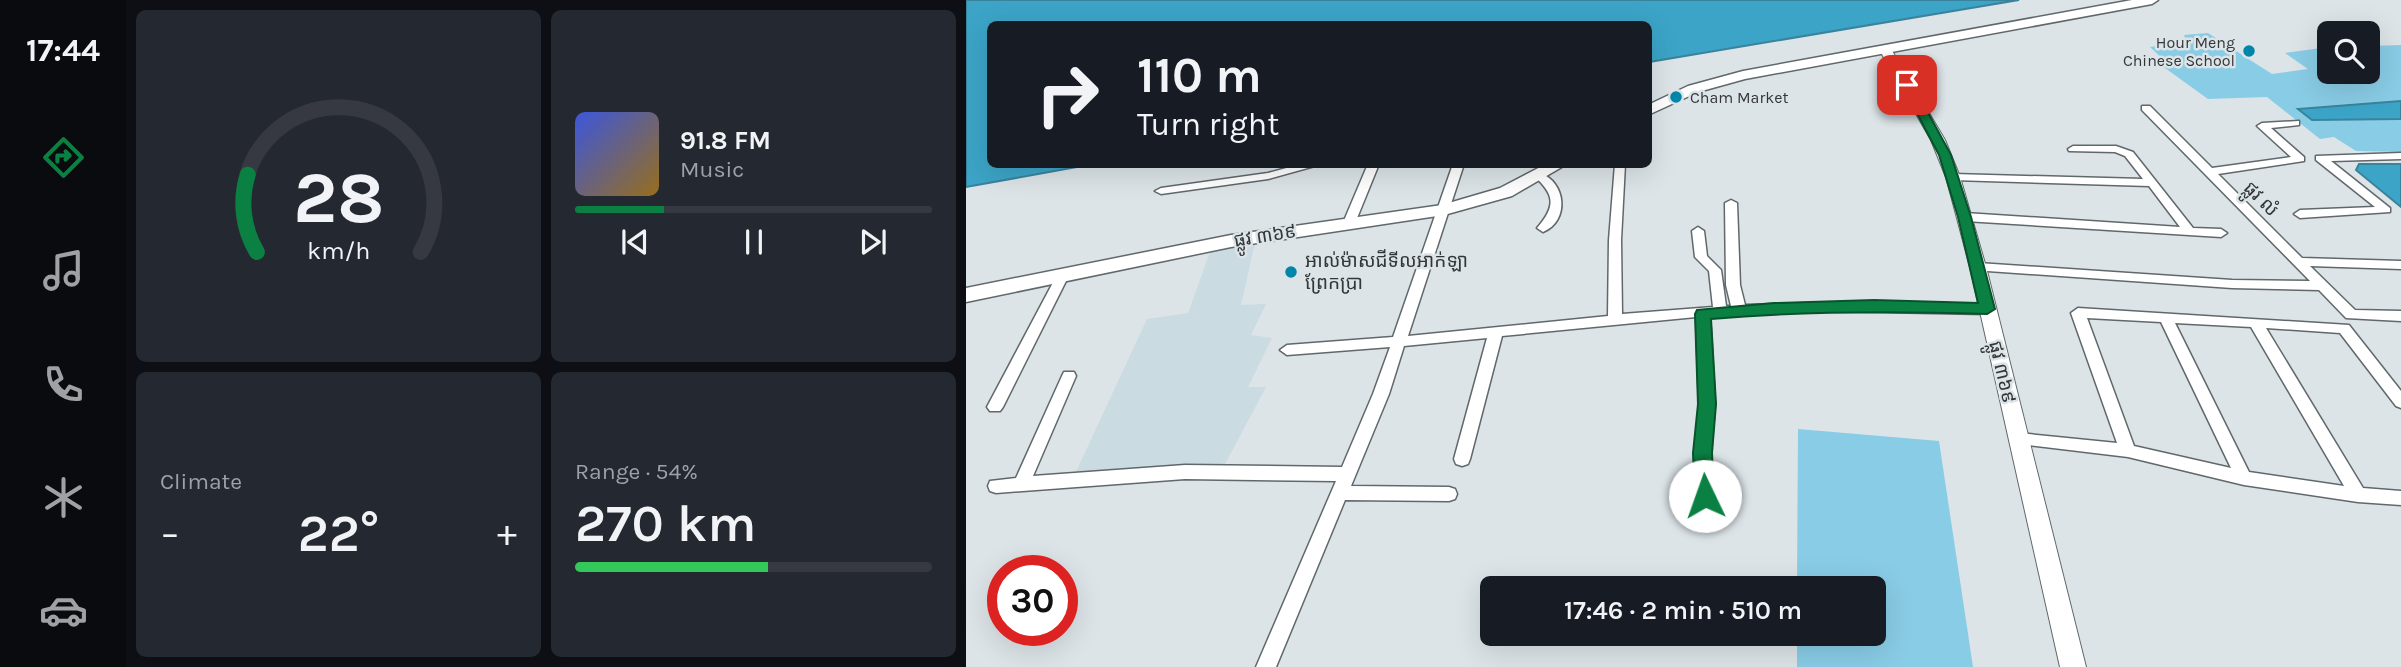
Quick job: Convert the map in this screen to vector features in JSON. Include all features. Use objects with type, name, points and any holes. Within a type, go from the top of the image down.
[{"type":"main road","points":[[1652,109],[1693,89],[1720,80],[2152,0]]},
{"type":"main road","name":"ផ្លូវ ៣៦៩","points":[[966,295],[1231,241],[1444,210],[1480,201],[1553,168]]},
{"type":"street","name":"ផ្លូវ ៣៦៩","points":[[1885,49],[1938,140],[1953,177],[1978,267],[2073,667]]},
{"type":"street","name":"ផ្លូវ លំ","points":[[2146,108],[2351,315],[2401,316]]},
{"type":"street","points":[[2295,123],[2262,127],[2300,159]]},
{"type":"street","points":[[2073,149],[2123,150],[2189,230]]},
{"type":"street","points":[[2209,172],[2300,159],[2401,156]]},
{"type":"street","points":[[2300,214],[2386,210],[2320,158]]},
{"type":"street","points":[[1161,191],[1268,176],[1301,168]]},
{"type":"street","points":[[1349,223],[1372,168]]},
{"type":"street","points":[[1266,667],[1381,394],[1458,168]]},
{"type":"street","points":[[1615,320],[1615,240],[1620,168]]},
{"type":"street","points":[[1540,176],[1549,180],[1557,204],[1552,221],[1543,228]]},
{"type":"street","points":[[1953,177],[2152,183]]},
{"type":"street","points":[[1731,203],[1733,285],[1739,310]]},
{"type":"street","points":[[1965,217],[2221,233]]},
{"type":"street","points":[[1698,231],[1701,257],[1715,270],[1720,312]]},
{"type":"street","points":[[2297,262],[2401,265]]},
{"type":"street","points":[[1978,267],[2232,284],[2322,286]]},
{"type":"street","points":[[995,407],[1063,275]]},
{"type":"street","points":[[1287,349],[1398,343],[1739,310],[1874,306],[1987,309]]},
{"type":"street","points":[[2128,451],[2078,313],[2344,328],[2401,402]]},
{"type":"street","points":[[1703,314],[1707,404],[1703,453],[1705,496]]},
{"type":"street","points":[[2166,318],[2244,478]]},
{"type":"street","points":[[2256,324],[2358,495]]},
{"type":"street","points":[[1462,459],[1496,332]]},
{"type":"street","points":[[1021,484],[1069,376]]},
{"type":"street","points":[[2018,439],[2128,451],[2244,478],[2358,495],[2401,498]]},
{"type":"street","points":[[996,486],[1185,472],[1347,474]]},
{"type":"street","points":[[1339,494],[1449,494]]},
{"type":"shaded area","points":[[966,0],[2019,0],[1652,61],[1652,21],[987,21],[987,168],[1071,168],[966,187]]},
{"type":"shaded area","points":[[2208,33],[2272,74],[2308,69],[2285,53],[2317,49],[2317,84],[2380,84],[2380,46],[2401,45],[2401,152],[2356,151],[2334,137],[2320,139],[2267,97],[2208,99],[2158,63],[2165,61],[2150,47],[2187,42],[2184,35]]},
{"type":"shaded area","points":[[2401,101],[2401,119],[2312,120],[2298,109]]},
{"type":"shaded area","points":[[2359,164],[2401,164],[2401,207],[2356,170]]},
{"type":"shaded area","points":[[1255,243],[1241,305],[1266,304],[1251,335],[1272,338],[1248,387],[1266,387],[1225,464],[1075,474],[1147,319],[1188,313],[1210,252]]},
{"type":"shaded area","points":[[1798,429],[1939,441],[1973,667],[1797,667],[1797,646],[1886,646],[1886,576],[1797,576]]},
{"type":"place","name":"Hour Meng Chinese School","points":[[2249,51]]},
{"type":"place","name":"Cham Market","points":[[1676,97]]},
{"type":"place","name":"អាល់ម៉ាសជីទីលអាក់ឡា ព្រែកប្រា","points":[[1291,272]]},
{"type":"route","points":[[1705,496],[1703,453],[1707,404],[1703,314],[1774,308],[1874,306],[1987,309],[1953,177],[1938,140],[1907,85]]}]
